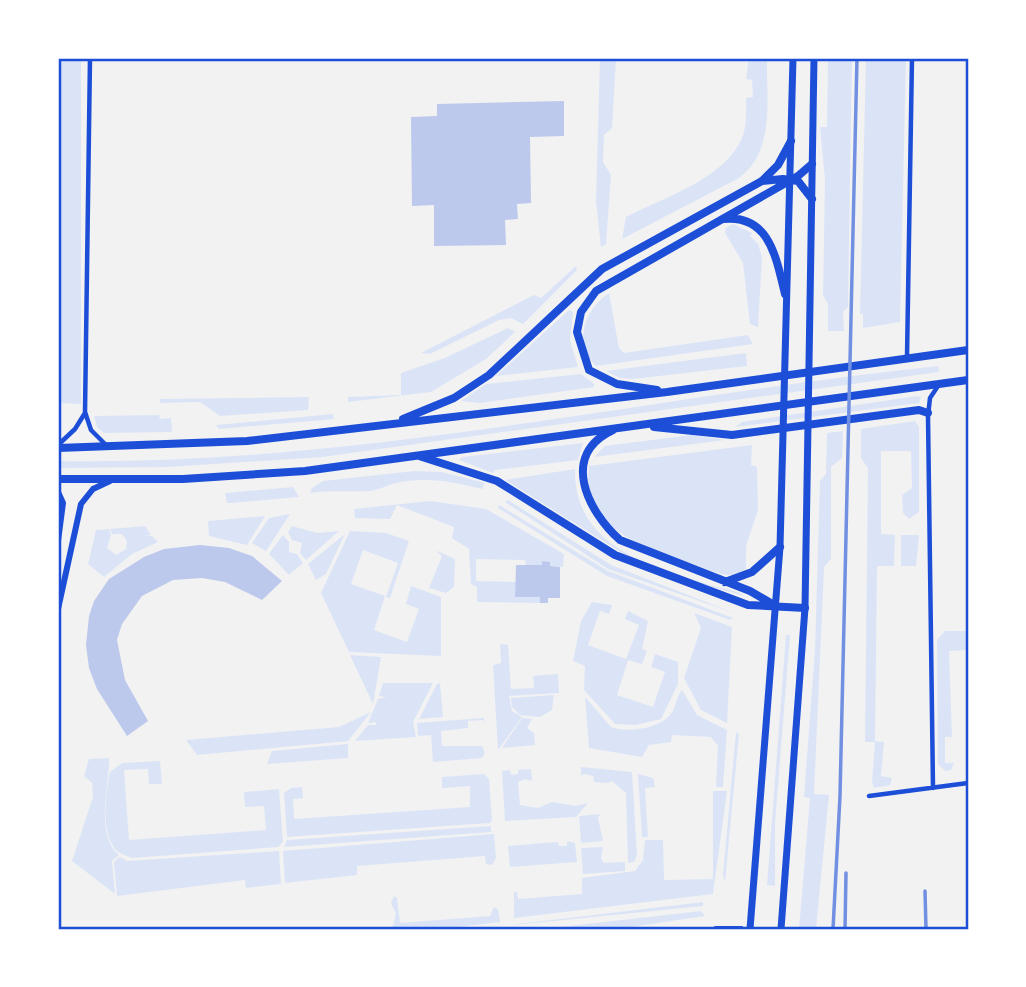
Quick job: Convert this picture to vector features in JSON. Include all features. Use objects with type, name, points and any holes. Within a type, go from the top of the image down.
[{"type":"main road","points":[[750,929],[780,547],[793,58]]},
{"type":"main road","points":[[781,929],[805,608],[814,58]]},
{"type":"main road","points":[[387,424],[430,410],[454,398],[496,368],[602,270],[762,181],[778,165],[791,141]]},
{"type":"main road","points":[[667,392],[617,384],[589,370],[578,343],[581,312],[596,291],[790,180],[812,164]]},
{"type":"main road","points":[[762,181],[790,180],[802,184],[812,199]]},
{"type":"main road","points":[[720,219],[742,219],[763,231],[772,244],[785,294]]},
{"type":"main road","points":[[58,447],[114,448],[247,441],[667,392],[968,350]]},
{"type":"main road","points":[[58,479],[110,481],[282,473],[968,380]]},
{"type":"main road","points":[[640,425],[732,435],[919,410],[928,413]]},
{"type":"main road","points":[[619,427],[601,437],[584,463],[584,486],[598,518],[620,540],[750,591],[775,605]]},
{"type":"main road","points":[[416,455],[497,481],[615,555],[748,605],[805,608]]},
{"type":"main road","points":[[725,582],[752,572],[780,547]]},
{"type":"street","points":[[90,58],[85,412],[98,438],[105,445],[114,448]]},
{"type":"street","points":[[908,358],[912,58]]},
{"type":"street","points":[[933,788],[928,413],[929,398],[941,384]]},
{"type":"street","points":[[58,447],[75,429],[85,412]]},
{"type":"street","points":[[58,609],[81,504],[93,489],[110,481]]},
{"type":"street","points":[[58,492],[63,503],[58,541]]},
{"type":"street","points":[[869,796],[968,783]]},
{"type":"street","points":[[716,929],[741,929]]},
{"type":"shaded area","points":[[58,58],[81,58],[81,404],[58,403]]},
{"type":"shaded area","points":[[600,58],[616,58],[612,128],[604,135],[603,162],[611,175],[606,244],[601,247],[596,201]]},
{"type":"shaded area","points":[[749,58],[767,58],[764,139],[751,167],[739,178],[622,239],[626,217],[693,185],[724,163],[735,150],[744,131],[746,98],[753,97],[752,80],[746,79]]},
{"type":"shaded area","points":[[828,58],[852,58],[848,307],[843,312],[844,331],[828,331],[828,304],[823,295],[825,180],[820,127],[827,127]]},
{"type":"shaded area","points":[[866,58],[906,58],[900,322],[863,328],[863,314],[860,314]]},
{"type":"shaded area","points":[[733,224],[752,233],[750,236],[758,244],[762,257],[758,327],[750,324],[743,263],[725,233],[726,228]]},
{"type":"shaded area","points":[[576,266],[577,270],[523,324],[511,318],[499,320],[430,354],[421,353],[534,295],[541,298]]},
{"type":"shaded area","points":[[609,293],[619,348],[624,353],[748,335],[753,344],[596,366],[585,347],[584,327],[593,308]]},
{"type":"shaded area","points":[[569,310],[573,312],[570,340],[578,367],[496,376]]},
{"type":"shaded area","points":[[508,328],[515,332],[486,359],[431,392],[348,402],[348,397],[401,395],[401,373],[445,358]]},
{"type":"shaded area","points":[[746,353],[747,366],[633,379],[620,378],[606,371]]},
{"type":"shaded area","points":[[938,366],[939,372],[322,457],[168,467],[58,468],[58,461],[169,460],[279,453],[389,441]]},
{"type":"shaded area","points":[[581,374],[594,384],[594,387],[480,403],[461,401],[486,384]]},
{"type":"shaded area","points":[[309,397],[308,410],[220,416],[200,402],[160,403],[160,399]]},
{"type":"shaded area","points":[[921,397],[919,403],[735,427],[742,422]]},
{"type":"shaded area","points":[[333,414],[334,419],[219,429],[216,425]]},
{"type":"shaded area","points":[[159,415],[160,419],[171,418],[172,432],[104,433],[97,427],[94,416]]},
{"type":"shaded area","points":[[915,421],[919,427],[919,512],[909,519],[903,513],[902,495],[912,488],[911,451],[881,451],[881,534],[895,535],[894,566],[877,566],[875,741],[884,742],[881,776],[892,778],[890,785],[874,788],[872,782],[875,742],[865,742],[868,468],[861,458],[861,429]]},
{"type":"shaded area","points":[[843,431],[842,458],[831,467],[831,559],[824,567],[814,794],[829,795],[816,929],[799,929],[810,798],[804,797],[815,649],[820,481],[826,474],[827,433]]},
{"type":"shaded area","points":[[691,435],[725,440],[594,457],[605,446]]},
{"type":"shaded area","points":[[583,443],[578,460],[495,470],[493,473],[459,460],[462,457]]},
{"type":"shaded area","points":[[752,445],[751,465],[757,467],[758,510],[746,546],[746,569],[732,575],[716,572],[635,542],[605,520],[595,505],[589,487],[589,466]]},
{"type":"shaded area","points":[[575,469],[578,496],[587,517],[601,535],[619,549],[663,569],[744,596],[689,580],[624,554],[505,480]]},
{"type":"shaded area","points":[[414,471],[442,472],[485,483],[482,489],[422,480],[397,483],[370,491],[310,493],[312,488],[323,481]]},
{"type":"shaded area","points":[[293,487],[299,497],[227,503],[225,493]]},
{"type":"shaded area","points":[[508,500],[611,565],[737,614],[608,569],[505,502]]},
{"type":"shaded area","points":[[430,501],[486,509],[564,554],[563,567],[550,566],[549,562],[542,561],[542,565],[526,565],[525,560],[476,559],[476,581],[516,582],[515,597],[540,597],[540,603],[477,602],[477,587],[471,584],[469,549],[452,538],[454,527],[397,505],[390,519],[355,518],[354,509]]},
{"type":"shaded area","points":[[499,505],[608,571],[733,618],[730,620],[607,576],[498,508]]},
{"type":"shaded area","points":[[290,514],[266,551],[252,543],[269,518]]},
{"type":"shaded area","points":[[265,516],[247,545],[209,536],[208,521]]},
{"type":"shaded area","points":[[145,526],[151,535],[144,536],[152,536],[158,542],[132,554],[104,577],[88,564],[96,530],[109,529],[111,535],[107,548],[116,555],[126,549],[127,541],[122,534],[112,534],[110,529]]},
{"type":"shaded area","points":[[292,526],[317,533],[339,531],[306,560],[300,553],[302,543],[292,540],[288,532]]},
{"type":"shaded area","points":[[350,531],[386,533],[409,541],[390,598],[386,597],[398,563],[363,550],[351,584],[385,596],[374,630],[407,642],[419,609],[406,604],[411,586],[441,597],[441,656],[349,652],[321,593]]},
{"type":"shaded area","points":[[345,534],[326,574],[316,580],[308,564]]},
{"type":"shaded area","points":[[283,535],[289,542],[289,552],[297,554],[303,563],[289,575],[269,554]]},
{"type":"shaded area","points":[[901,535],[919,535],[916,566],[901,566]]},
{"type":"shaded area","points":[[435,550],[455,559],[454,587],[446,593],[429,588],[442,556]]},
{"type":"shaded area","points":[[592,602],[612,605],[609,614],[600,611],[588,645],[626,659],[639,625],[625,619],[628,611],[648,621],[642,649],[647,651],[642,664],[628,660],[617,695],[653,707],[665,672],[651,667],[655,654],[678,662],[678,684],[661,719],[636,725],[615,724],[584,690],[585,666],[573,661],[581,621]]},
{"type":"shaded area","points":[[694,613],[732,627],[727,723],[701,710],[684,678],[701,628]]},
{"type":"shaded area","points":[[945,631],[968,631],[968,650],[949,651],[952,737],[945,737],[945,763],[954,763],[951,770],[945,771],[938,764],[937,640]]},
{"type":"shaded area","points":[[786,635],[790,635],[775,824],[775,886],[767,885]]},
{"type":"shaded area","points":[[500,644],[508,645],[511,689],[534,688],[533,676],[558,674],[559,693],[509,696],[512,711],[522,717],[498,750],[493,665],[501,663]]},
{"type":"shaded area","points":[[350,655],[381,657],[373,704]]},
{"type":"shaded area","points":[[383,683],[433,683],[413,722],[416,737],[355,741],[368,725],[376,725],[376,722],[368,723],[378,699],[386,697],[379,696]]},
{"type":"shaded area","points":[[440,683],[443,717],[419,719],[437,684]]},
{"type":"shaded area","points":[[682,690],[697,715],[727,730],[723,787],[716,787],[718,746],[711,737],[672,735],[671,742],[649,745],[642,757],[589,748],[585,697],[611,727],[633,730],[650,727],[665,720],[672,712]]},
{"type":"shaded area","points":[[554,695],[552,710],[540,717],[520,715],[512,707],[511,698]]},
{"type":"shaded area","points":[[371,712],[348,741],[197,755],[186,740],[339,727]]},
{"type":"shaded area","points":[[484,718],[485,724],[483,720],[468,721],[468,728],[441,731],[442,746],[482,746],[485,753],[482,758],[433,762],[431,735],[418,736],[417,723]]},
{"type":"shaded area","points":[[522,718],[532,719],[527,728],[534,733],[535,745],[502,748]]},
{"type":"shaded area","points":[[736,732],[739,734],[725,882],[723,875]]},
{"type":"shaded area","points":[[348,744],[348,758],[267,764],[272,751]]},
{"type":"shaded area","points":[[109,758],[105,822],[111,846],[119,855],[112,861],[115,894],[72,861],[93,797],[92,783],[84,776],[89,759]]},
{"type":"shaded area","points":[[160,761],[162,784],[149,784],[148,769],[124,770],[129,840],[266,830],[264,806],[245,807],[244,792],[279,789],[283,842],[278,847],[132,858],[118,852],[109,838],[106,820],[110,772],[122,763]]},
{"type":"shaded area","points":[[581,767],[632,772],[637,855],[634,862],[628,863],[626,793],[612,781],[594,782],[593,776],[581,776]]},
{"type":"shaded area","points":[[531,769],[532,781],[525,779],[518,782],[520,805],[538,808],[552,802],[576,806],[588,803],[576,817],[505,821],[502,771],[510,770],[511,775],[518,774],[518,770]]},
{"type":"shaded area","points":[[484,774],[489,779],[490,823],[287,837],[284,793],[291,788],[302,787],[303,798],[293,799],[294,819],[470,807],[470,786],[442,788],[442,777]]},
{"type":"shaded area","points":[[638,774],[653,778],[655,787],[645,788],[648,837],[642,837]]},
{"type":"shaded area","points":[[713,791],[727,791],[713,894],[514,918],[514,892],[517,892],[518,899],[582,894],[582,878],[635,871],[643,860],[645,840],[663,840],[664,880],[713,879]]},
{"type":"shaded area","points":[[600,814],[598,818],[603,841],[581,843],[579,816]]},
{"type":"shaded area","points":[[491,826],[491,832],[284,847],[287,840]]},
{"type":"shaded area","points":[[494,834],[496,858],[492,865],[486,864],[485,856],[357,866],[357,875],[285,883],[283,851]]},
{"type":"shaded area","points":[[567,841],[575,843],[577,862],[510,867],[508,846],[558,842],[559,846],[567,846]]},
{"type":"shaded area","points":[[603,847],[601,858],[604,863],[625,862],[625,871],[583,874],[581,848]]},
{"type":"shaded area","points":[[279,851],[281,884],[246,888],[245,880],[117,896],[114,862],[120,857],[127,861]]},
{"type":"shaded area","points":[[394,896],[397,898],[400,923],[490,916],[494,907],[498,909],[500,922],[441,929],[392,929],[396,914],[391,903]]},
{"type":"shaded area","points":[[703,902],[703,906],[513,925],[518,924]]},
{"type":"shaded area","points":[[701,911],[705,916],[617,929],[543,929]]},
{"type":"building","points":[[564,101],[564,136],[530,137],[531,203],[517,204],[518,219],[505,220],[506,245],[434,246],[434,205],[412,206],[411,117],[437,116],[437,104]]},
{"type":"building","points":[[200,545],[229,548],[252,556],[282,581],[262,600],[225,582],[202,578],[173,580],[142,596],[122,624],[117,640],[125,680],[148,721],[127,736],[97,689],[89,668],[86,645],[89,616],[94,601],[109,579],[144,557],[164,549]]},
{"type":"building","points":[[542,561],[550,562],[550,566],[560,567],[560,598],[548,598],[548,603],[540,603],[540,597],[515,597],[516,565],[542,565]]},
{"type":"railway","points":[[833,929],[840,796],[857,58]]},
{"type":"railway","points":[[845,929],[846,873]]},
{"type":"railway","points":[[925,891],[926,929]]}]
